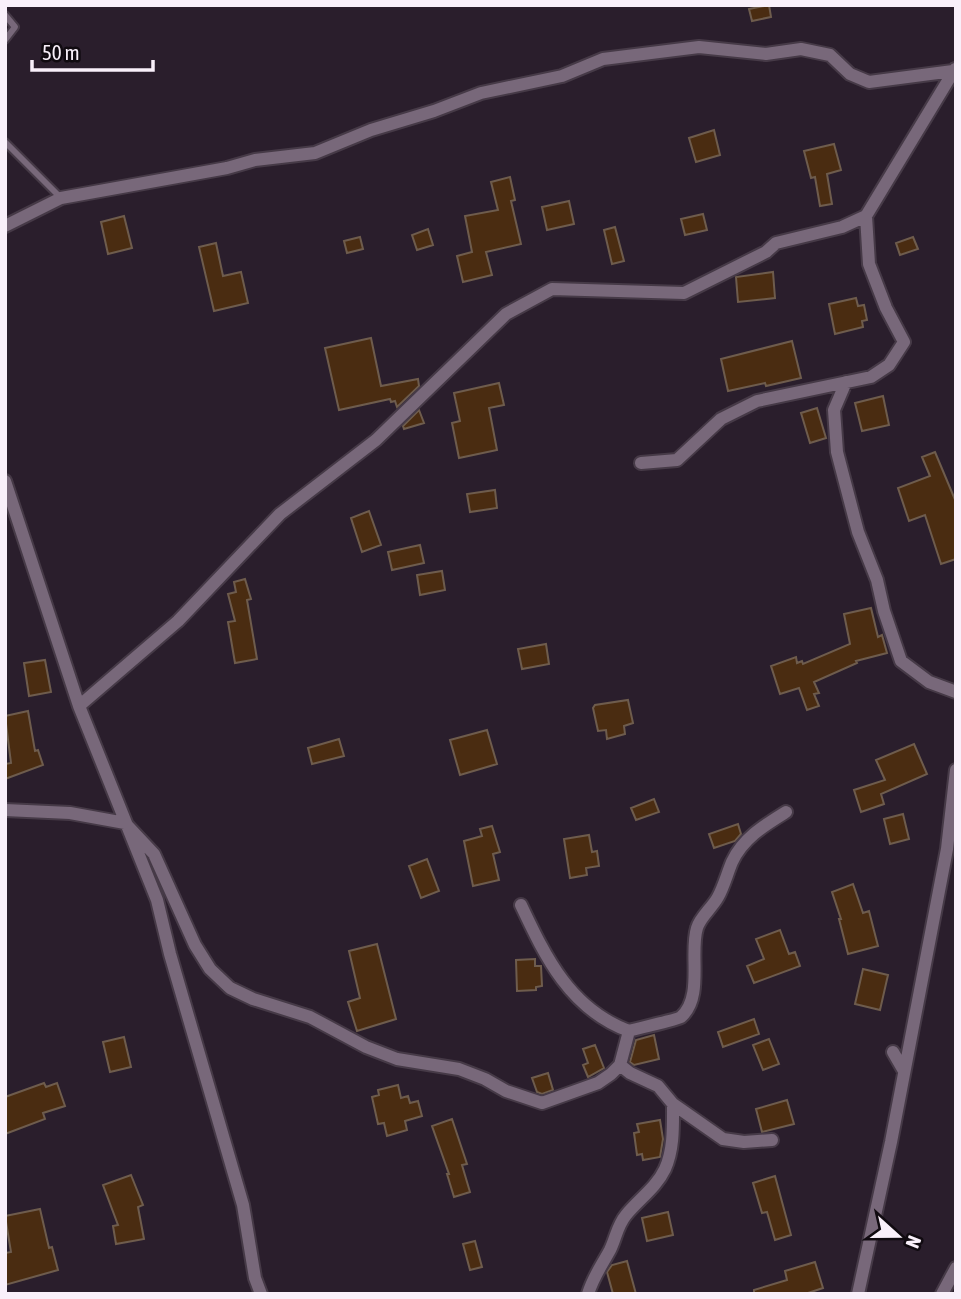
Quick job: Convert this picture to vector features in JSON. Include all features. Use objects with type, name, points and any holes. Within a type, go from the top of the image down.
[{"type":"street","points":[[5,226],[61,198],[227,169],[255,160],[315,153],[371,130],[481,93],[562,76],[603,59],[699,47],[766,54],[801,48],[830,55],[850,75],[869,82],[954,70]]},
{"type":"street","points":[[641,463],[677,460],[721,419],[757,401],[870,377],[889,365],[904,342],[886,308],[869,264],[866,216],[954,70]]},
{"type":"street","points":[[79,705],[178,621],[279,514],[376,440],[506,314],[552,289],[684,293],[766,252],[776,243],[842,226],[866,216]]},
{"type":"street","points":[[846,382],[834,410],[837,453],[858,532],[877,580],[901,661],[929,682],[956,692]]},
{"type":"street","points":[[5,481],[79,705],[157,900],[170,954],[243,1205],[255,1278],[261,1294]]},
{"type":"street","points":[[858,1294],[947,849],[956,770]]},
{"type":"street","points":[[5,810],[70,813],[125,823],[153,854],[195,945],[210,969],[230,988],[253,999],[310,1017],[366,1048],[397,1059],[459,1069],[506,1091],[542,1103],[598,1083],[620,1065],[629,1031]]},
{"type":"street","points":[[521,905],[546,958],[566,985],[597,1014],[629,1031],[676,1020],[686,1010],[694,986],[696,929],[722,890],[738,850],[756,830],[786,812]]},
{"type":"street","points":[[893,1052],[904,1071]]},
{"type":"street","points":[[620,1065],[657,1086],[673,1104],[723,1139],[744,1142],[772,1140]]},
{"type":"street","points":[[588,1294],[592,1279],[608,1252],[618,1226],[637,1202],[655,1186],[665,1168],[672,1149],[673,1104]]},
{"type":"street","points":[[942,1294],[956,1268]]},
{"type":"lane","points":[[5,15],[15,27],[5,40]]},
{"type":"lane","points":[[5,142],[61,198]]},
{"type":"building","points":[[769,5],[771,17],[752,21],[749,9]]},
{"type":"building","points":[[714,130],[720,155],[696,162],[689,138]]},
{"type":"building","points":[[834,144],[841,170],[827,174],[832,204],[820,206],[815,177],[811,178],[804,151]]},
{"type":"building","points":[[510,177],[515,200],[511,201],[521,244],[486,252],[492,275],[463,282],[457,256],[472,252],[465,216],[498,210],[491,182]]},
{"type":"building","points":[[569,201],[574,224],[547,230],[542,207]]},
{"type":"building","points":[[703,214],[707,230],[685,235],[681,219]]},
{"type":"building","points":[[124,216],[132,248],[108,254],[101,222]]},
{"type":"building","points":[[615,227],[624,261],[612,264],[604,230]]},
{"type":"building","points":[[428,229],[433,245],[417,250],[412,235]]},
{"type":"building","points":[[360,237],[363,249],[347,253],[344,241]]},
{"type":"building","points":[[913,237],[918,249],[900,255],[896,243]]},
{"type":"building","points":[[216,243],[223,276],[241,272],[248,303],[214,311],[199,247]]},
{"type":"building","points":[[773,272],[775,298],[738,302],[736,277]]},
{"type":"building","points":[[856,298],[858,306],[864,305],[867,320],[862,321],[863,327],[835,334],[829,304]]},
{"type":"building","points":[[371,338],[381,386],[418,379],[419,386],[397,407],[395,401],[391,402],[390,399],[339,410],[325,348]]},
{"type":"building","points":[[792,341],[801,378],[728,391],[721,359]]},
{"type":"building","points":[[499,383],[504,405],[489,408],[497,450],[459,458],[452,423],[460,421],[454,393]]},
{"type":"building","points":[[883,396],[889,425],[862,431],[855,403]]},
{"type":"building","points":[[817,408],[826,438],[810,443],[801,413]]},
{"type":"building","points":[[419,410],[424,423],[404,429],[403,426]]},
{"type":"building","points":[[935,452],[956,502],[956,559],[941,564],[925,515],[909,521],[898,488],[930,476],[922,457]]},
{"type":"building","points":[[495,490],[497,508],[470,512],[467,494]]},
{"type":"building","points":[[369,511],[381,545],[362,552],[351,518]]},
{"type":"building","points":[[420,545],[424,563],[392,570],[388,552]]},
{"type":"building","points":[[442,571],[445,590],[420,595],[417,575]]},
{"type":"building","points":[[245,579],[251,599],[247,600],[257,659],[235,663],[228,622],[235,621],[228,594],[236,592],[234,582]]},
{"type":"building","points":[[871,608],[878,637],[882,635],[887,653],[856,661],[857,663],[814,682],[819,693],[814,694],[819,706],[807,710],[799,688],[780,694],[771,666],[796,657],[797,663],[802,661],[803,664],[850,644],[844,614]]},
{"type":"building","points":[[546,644],[549,664],[522,669],[518,649]]},
{"type":"building","points":[[45,660],[51,692],[29,696],[24,663]]},
{"type":"building","points":[[628,700],[633,723],[624,726],[625,734],[607,739],[606,730],[598,731],[593,708],[595,705]]},
{"type":"building","points":[[28,711],[35,751],[38,750],[43,765],[5,779],[5,764],[11,763],[5,716]]},
{"type":"building","points":[[487,730],[497,764],[460,775],[450,740]]},
{"type":"building","points":[[339,739],[344,756],[312,764],[308,748]]},
{"type":"building","points":[[914,744],[927,774],[881,794],[884,804],[861,812],[854,790],[885,780],[876,760]]},
{"type":"building","points":[[654,799],[659,812],[636,820],[631,808]]},
{"type":"building","points":[[903,814],[909,839],[890,844],[884,819]]},
{"type":"building","points":[[738,824],[741,834],[735,841],[714,848],[709,834]]},
{"type":"building","points":[[492,826],[500,852],[493,854],[499,880],[473,886],[464,841],[482,836],[480,829]]},
{"type":"building","points":[[589,835],[592,852],[597,851],[599,866],[586,868],[587,875],[570,878],[564,839]]},
{"type":"building","points":[[427,859],[439,891],[421,898],[409,866]]},
{"type":"building","points":[[853,884],[863,913],[869,911],[878,946],[848,954],[832,892]]},
{"type":"building","points":[[780,930],[789,954],[795,952],[800,966],[754,983],[747,966],[764,959],[756,939]]},
{"type":"building","points":[[377,944],[396,1019],[357,1031],[348,1002],[360,998],[349,951]]},
{"type":"building","points":[[535,959],[535,966],[541,966],[542,986],[536,987],[536,990],[517,991],[516,960]]},
{"type":"building","points":[[863,969],[888,975],[880,1010],[855,1004]]},
{"type":"building","points":[[754,1019],[759,1034],[723,1047],[718,1032]]},
{"type":"building","points":[[654,1035],[659,1059],[634,1065],[630,1062],[636,1040]]},
{"type":"building","points":[[124,1037],[131,1067],[110,1072],[103,1042]]},
{"type":"building","points":[[769,1039],[779,1064],[763,1070],[753,1045]]},
{"type":"building","points":[[595,1045],[604,1068],[588,1077],[583,1065],[588,1063],[583,1049]]},
{"type":"building","points":[[548,1073],[553,1090],[542,1094],[537,1092],[532,1078]]},
{"type":"building","points":[[44,1083],[46,1087],[57,1083],[65,1106],[43,1113],[45,1119],[5,1134],[5,1097]]},
{"type":"building","points":[[398,1085],[401,1098],[408,1096],[410,1103],[418,1101],[422,1116],[405,1121],[407,1130],[387,1136],[384,1123],[378,1124],[372,1097],[379,1095],[378,1090]]},
{"type":"building","points":[[787,1100],[794,1124],[762,1132],[756,1109]]},
{"type":"building","points":[[452,1119],[467,1164],[462,1165],[470,1192],[454,1197],[432,1126]]},
{"type":"building","points":[[660,1120],[663,1139],[660,1157],[643,1160],[642,1154],[637,1155],[634,1133],[639,1132],[637,1124]]},
{"type":"building","points":[[131,1175],[143,1205],[138,1207],[144,1239],[116,1244],[113,1226],[118,1225],[103,1185]]},
{"type":"building","points":[[775,1176],[791,1235],[775,1240],[767,1212],[762,1213],[753,1183]]},
{"type":"building","points":[[40,1209],[49,1248],[52,1247],[58,1270],[5,1285],[5,1253],[11,1252],[5,1216]]},
{"type":"building","points":[[668,1212],[673,1235],[647,1241],[642,1218]]},
{"type":"building","points":[[475,1241],[482,1267],[470,1270],[463,1244]]},
{"type":"building","points":[[627,1261],[636,1294],[613,1294],[607,1272],[612,1265]]},
{"type":"building","points":[[815,1262],[823,1288],[805,1294],[754,1294],[754,1290],[787,1280],[785,1271]]}]
